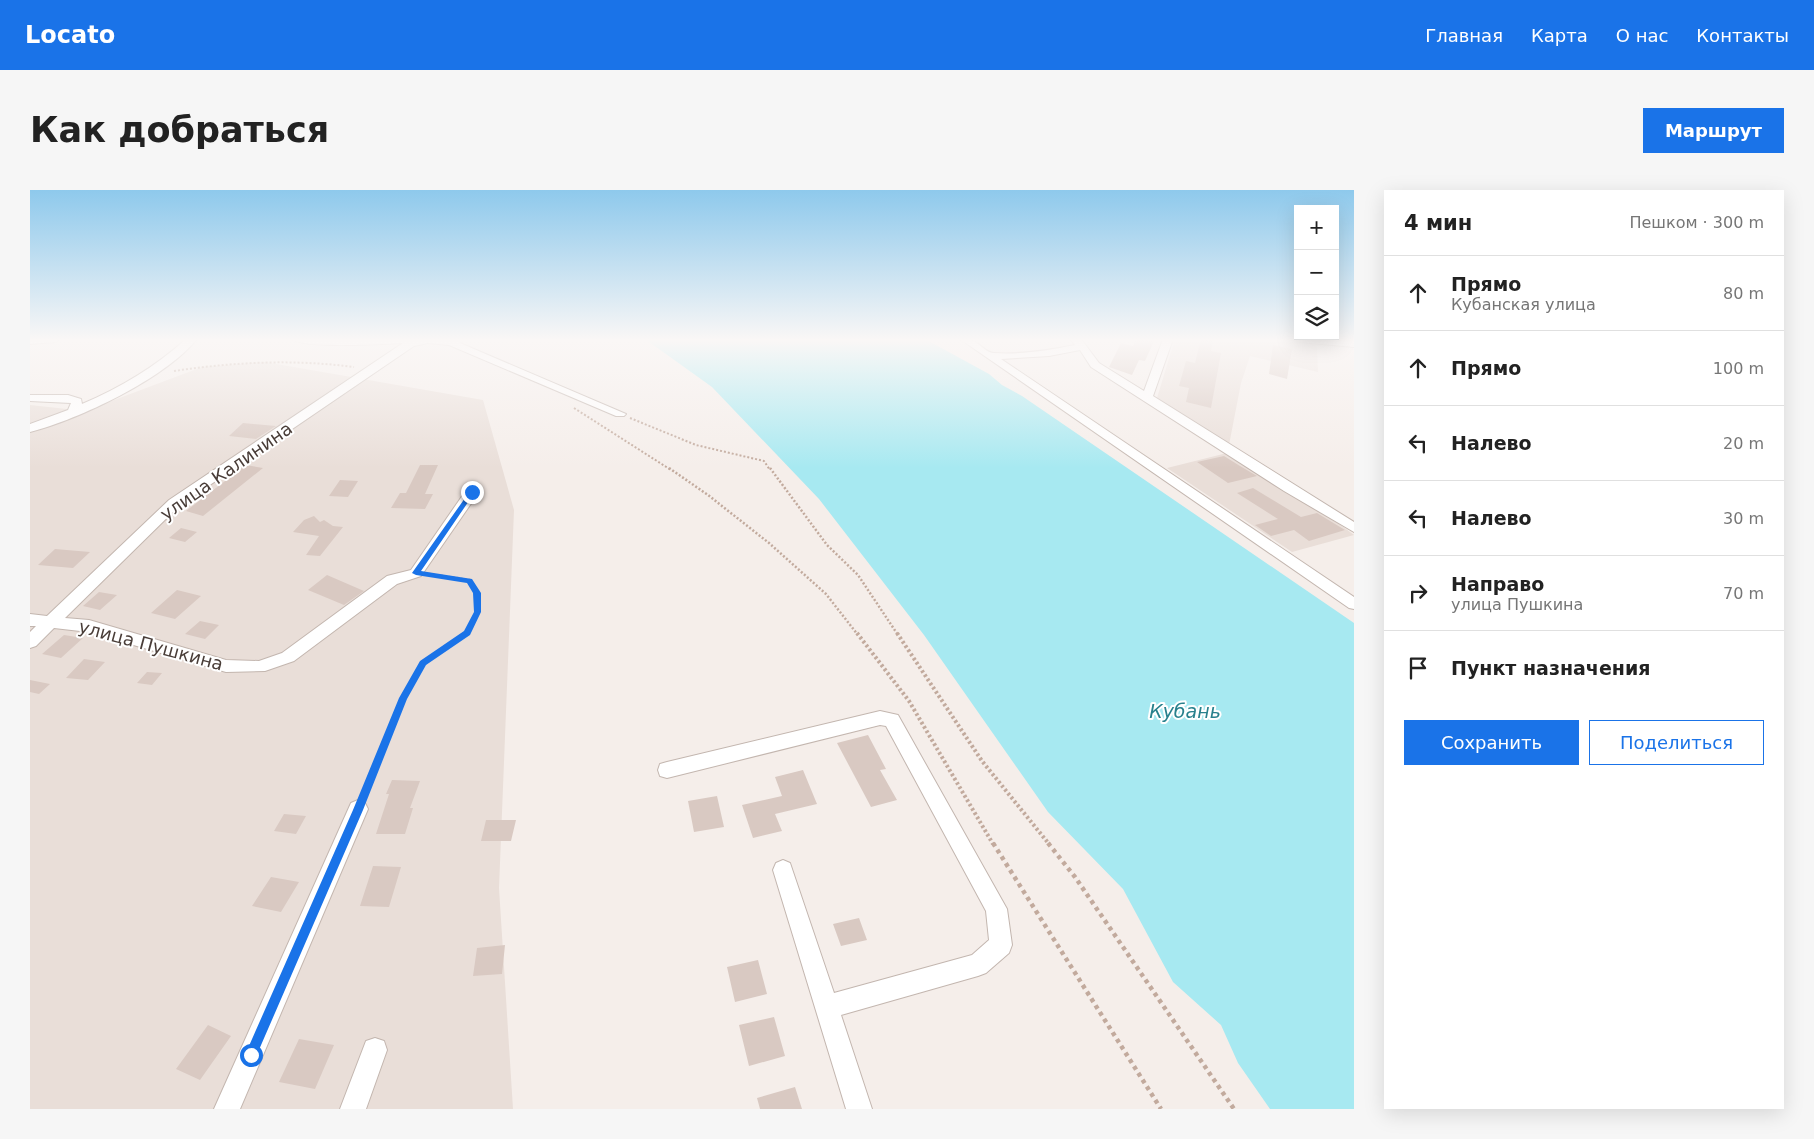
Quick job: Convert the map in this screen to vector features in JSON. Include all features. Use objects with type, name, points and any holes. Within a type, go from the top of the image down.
[{"type":"street","points":[[30,428],[73,413],[137,382]]},
{"type":"street","name":"улица Калинина","points":[[30,642],[174,504],[355,382]]},
{"type":"street","points":[[547,382],[620,414]]},
{"type":"street","points":[[1031,382],[1354,604]]},
{"type":"street","points":[[1122,382],[1259,471],[1354,528]]},
{"type":"street","points":[[1147,397],[1152,382]]},
{"type":"street","points":[[30,398],[68,398],[77,401],[73,413]]},
{"type":"street","points":[[416,573],[472,492]]},
{"type":"street","name":"улица Пушкина","points":[[30,620],[89,626],[226,666],[259,667],[288,657],[392,580],[416,573]]},
{"type":"street","points":[[668,770],[880,718],[892,720],[996,909],[1002,945],[978,965],[827,1007]]},
{"type":"street","points":[[227,1109],[358,810]]},
{"type":"street","points":[[783,870],[859,1109]]},
{"type":"street","points":[[353,1109],[375,1050]]},
{"type":"path","points":[[569,405],[635,445],[708,495],[769,543],[826,594],[909,701],[1015,881],[1161,1109]]},
{"type":"path","points":[[620,414],[696,445],[764,462],[827,545],[858,576],[982,761],[1075,877],[1234,1109]]},
{"type":"path","points":[[358,810],[403,698],[423,663],[467,633],[478,612],[477,593],[470,580],[416,573]]},
{"type":"shaded area","points":[[162,382],[379,382],[483,400],[514,510],[499,888],[513,1109],[30,1109],[30,405],[85,411]]},
{"type":"shaded area","points":[[1162,382],[1241,382],[1229,445],[1157,398]]},
{"type":"shaded area","points":[[1231,452],[1311,503],[1354,535],[1292,552],[1167,468]]},
{"type":"water","name":"Кубань","points":[[705,382],[998,382],[1022,396],[1354,623],[1354,1109],[1270,1109],[1238,1063],[1221,1025],[1173,982],[1123,889],[1048,812],[924,635],[819,499],[712,387]]},
{"type":"building","points":[[1180,382],[1216,382],[1211,408],[1186,402],[1189,388],[1179,386]]},
{"type":"building","points":[[243,423],[276,426],[256,439],[229,436]]},
{"type":"building","points":[[1224,456],[1257,476],[1228,483],[1197,462]]},
{"type":"building","points":[[246,465],[263,468],[203,516],[186,511]]},
{"type":"building","points":[[420,465],[438,465],[425,494],[433,494],[425,509],[391,508],[400,493],[406,493]]},
{"type":"building","points":[[340,480],[358,481],[348,497],[329,496]]},
{"type":"building","points":[[1253,488],[1301,517],[1317,513],[1345,530],[1309,541],[1294,530],[1271,536],[1255,525],[1278,519],[1237,493]]},
{"type":"building","points":[[314,516],[320,522],[324,520],[333,526],[343,527],[320,556],[306,555],[319,536],[293,532],[304,520]]},
{"type":"building","points":[[181,528],[197,532],[185,542],[169,538]]},
{"type":"building","points":[[55,549],[90,552],[73,568],[38,565]]},
{"type":"building","points":[[327,575],[364,591],[344,605],[308,590]]},
{"type":"building","points":[[177,590],[201,596],[175,619],[151,613]]},
{"type":"building","points":[[99,592],[117,595],[100,610],[83,606]]},
{"type":"building","points":[[200,621],[219,625],[205,639],[185,634]]},
{"type":"building","points":[[64,635],[83,638],[61,658],[42,654]]},
{"type":"building","points":[[84,659],[105,662],[88,680],[66,678]]},
{"type":"building","points":[[147,672],[162,673],[152,685],[137,683]]},
{"type":"building","points":[[30,680],[50,684],[39,694],[30,692]]},
{"type":"building","points":[[868,735],[886,769],[880,770],[897,800],[871,807],[837,743]]},
{"type":"building","points":[[803,770],[817,804],[775,814],[782,831],[753,838],[742,805],[782,796],[775,777]]},
{"type":"building","points":[[392,780],[420,781],[410,808],[413,808],[405,834],[376,834],[389,794],[386,794]]},
{"type":"building","points":[[717,796],[724,827],[694,832],[688,801]]},
{"type":"building","points":[[284,814],[306,816],[296,834],[274,831]]},
{"type":"building","points":[[486,820],[516,820],[511,841],[481,841]]},
{"type":"building","points":[[373,866],[401,867],[389,907],[360,906]]},
{"type":"building","points":[[271,877],[299,882],[281,912],[252,906]]},
{"type":"building","points":[[859,918],[867,940],[841,946],[833,924]]},
{"type":"building","points":[[505,945],[502,974],[473,976],[477,948]]},
{"type":"building","points":[[758,960],[767,994],[735,1002],[727,967]]},
{"type":"building","points":[[774,1017],[785,1056],[749,1066],[739,1025]]},
{"type":"building","points":[[208,1025],[231,1036],[200,1080],[176,1069]]},
{"type":"building","points":[[299,1039],[334,1045],[315,1089],[279,1082]]},
{"type":"building","points":[[795,1087],[802,1109],[760,1109],[757,1098]]},
{"type":"route","points":[[251,1055],[358,810],[403,698],[423,663],[467,633],[478,612],[477,593],[470,580],[416,573],[472,492]]}]
